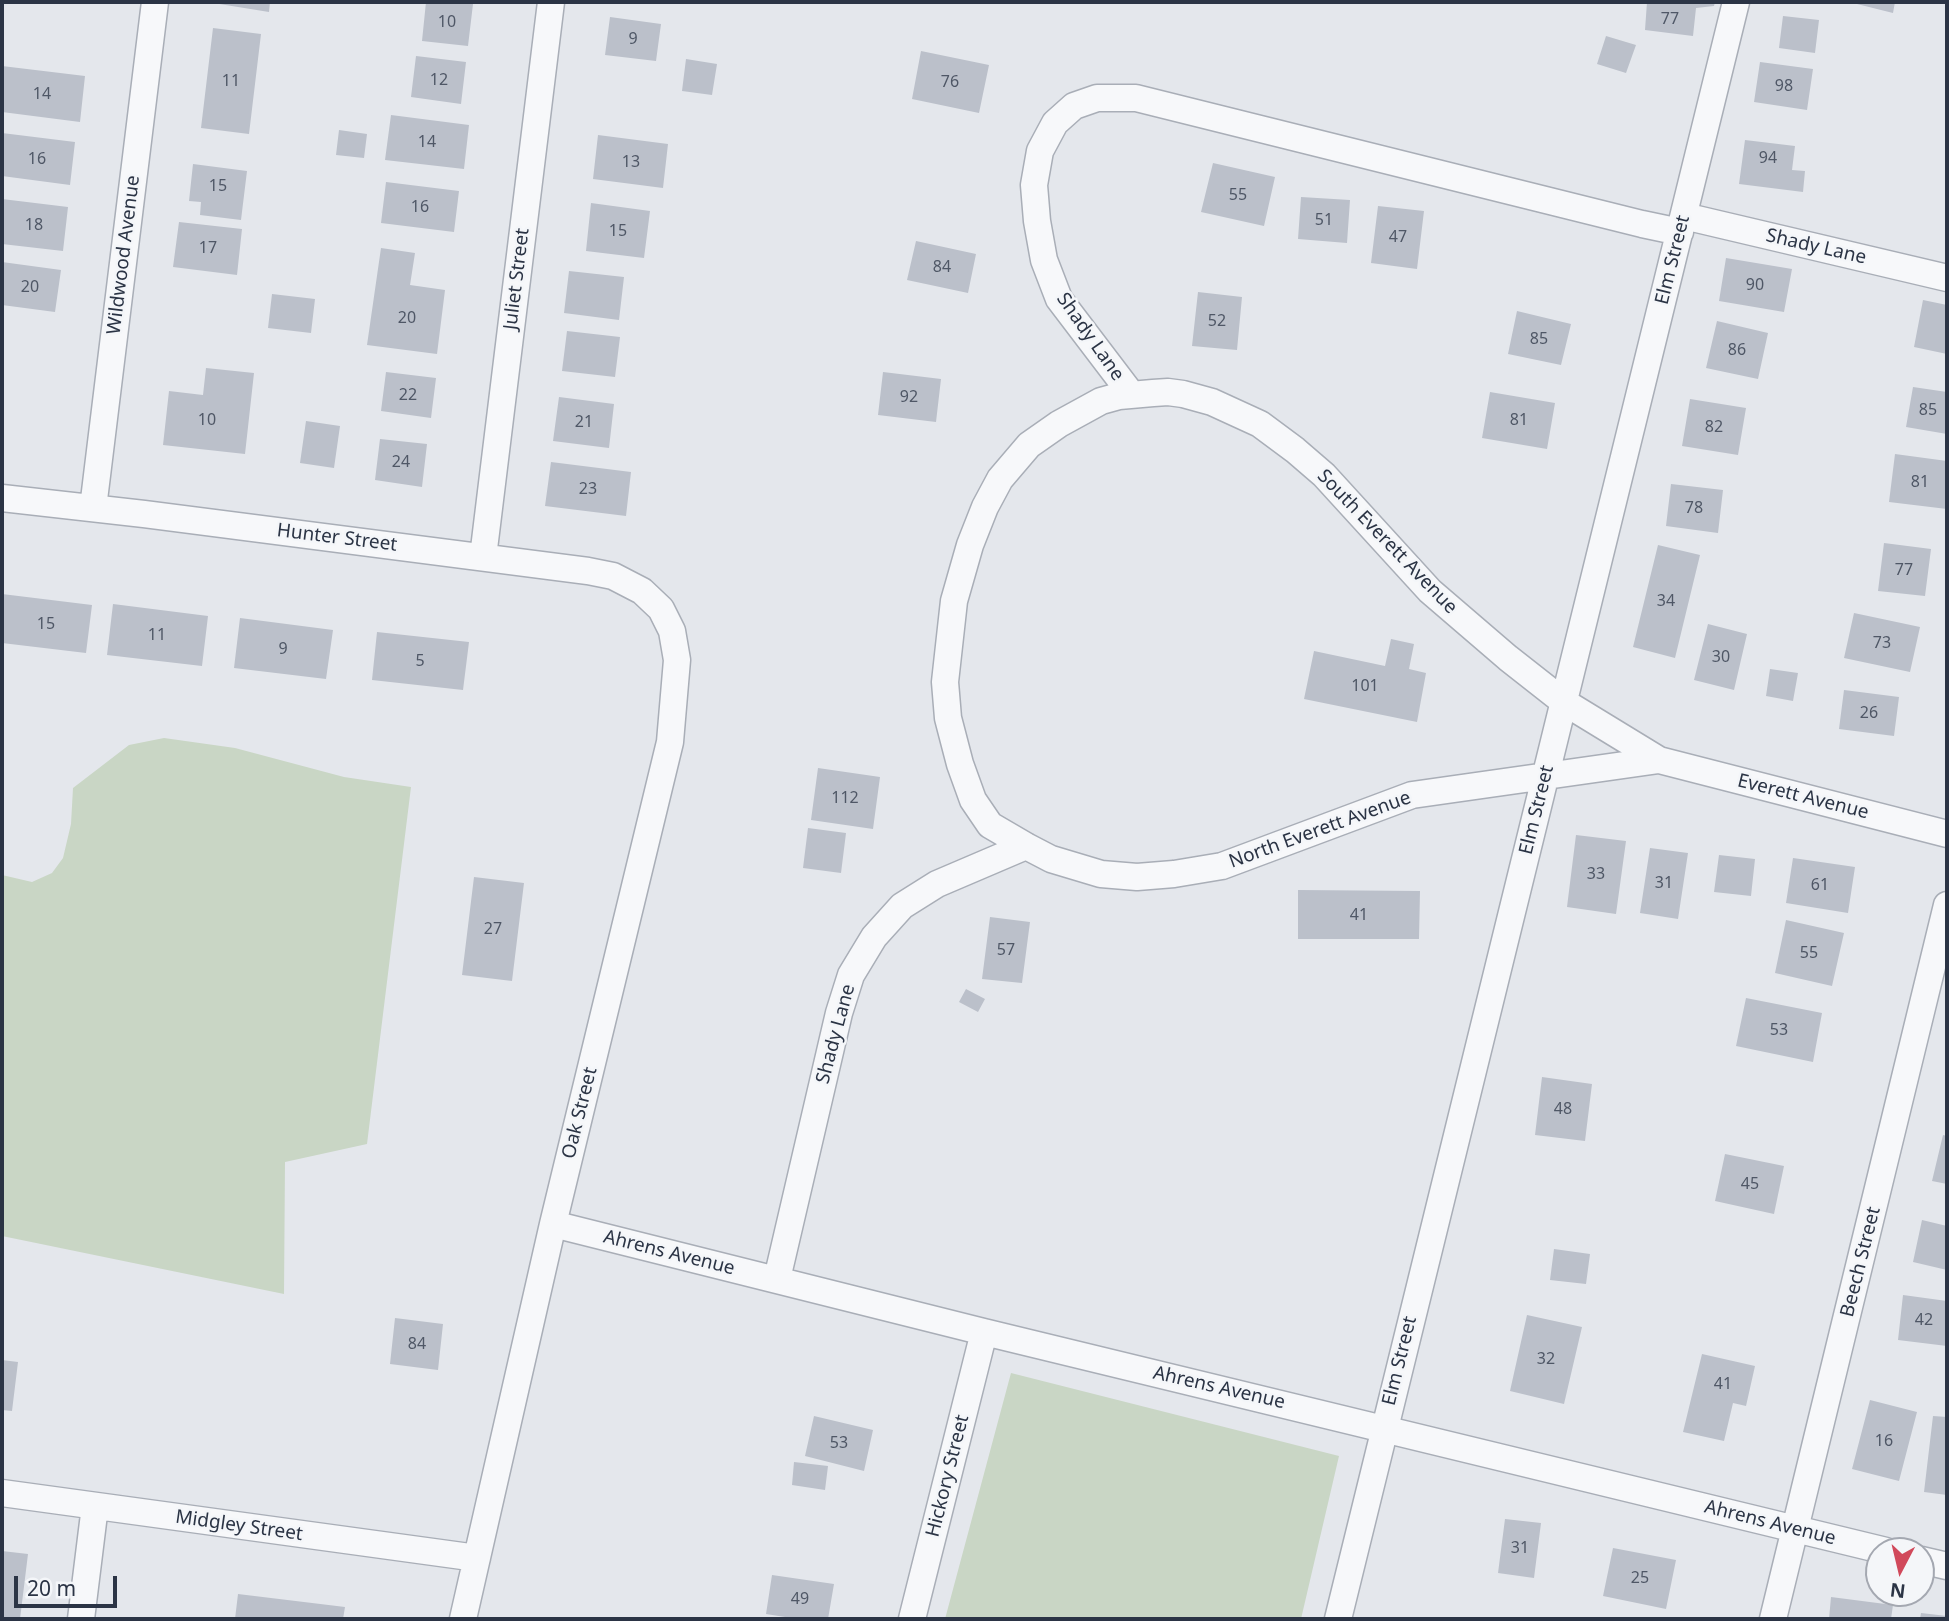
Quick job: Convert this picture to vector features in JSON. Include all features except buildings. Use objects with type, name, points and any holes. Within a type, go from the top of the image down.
[{"type":"street","name":"Wildwood Avenue","points":[[93,508],[155,2]]},
{"type":"street","name":"Juliet Street","points":[[482,556],[551,2]]},
{"type":"street","name":"Elm Street","points":[[1338,1619],[1383,1427],[1736,2]]},
{"type":"street","name":"Shady Lane","points":[[1132,396],[1059,299],[1044,260],[1037,221],[1034,185],[1040,151],[1055,122],[1074,106],[1097,98],[1136,98],[1642,224],[1682,224],[1947,278]]},
{"type":"street","name":"South Everett Avenue","points":[[1132,396],[1168,392],[1183,394],[1212,402],[1260,424],[1324,475],[1430,591],[1508,658],[1564,702],[1660,760]]},
{"type":"street","name":"Shady Lane","points":[[1026,846],[990,825],[973,800],[960,764],[948,718],[944,682],[954,601],[970,545],[985,507],[1000,480],[1029,445],[1059,424],[1101,401],[1132,396]]},
{"type":"street","name":"Hunter Street","points":[[2,498],[482,556],[613,576],[642,591],[661,608]]},
{"type":"street","name":"Oak Street","points":[[463,1619],[553,1224],[670,742],[677,660],[672,631],[661,608]]},
{"type":"street","name":"North Everett Avenue","points":[[1026,846],[1051,859],[1101,874],[1138,877],[1174,874],[1222,866],[1412,795],[1660,760]]},
{"type":"street","name":"Everett Avenue","points":[[1660,760],[1947,834]]},
{"type":"street","name":"Shady Lane","points":[[777,1279],[839,1013],[851,975],[874,937],[902,906],[937,884],[1026,846]]},
{"type":"street","name":"Beech Street","points":[[1773,1619],[1947,905]]},
{"type":"street","name":"Ahrens Avenue","points":[[553,1224],[984,1332],[1865,1546]]},
{"type":"street","name":"Hickory Street","points":[[912,1619],[984,1332]]},
{"type":"street","name":"Midgley Street","points":[[2,1493],[477,1558]]},
{"type":"street","points":[[81,1619],[95,1506]]},
{"type":"green space","points":[[164,738],[235,748],[344,777],[411,787],[367,1144],[285,1162],[284,1294],[2,1236],[2,875],[32,882],[52,873],[63,858],[71,824],[73,788],[129,745]]},
{"type":"green space","points":[[1011,1373],[1339,1456],[1301,1619],[945,1619]]}]
